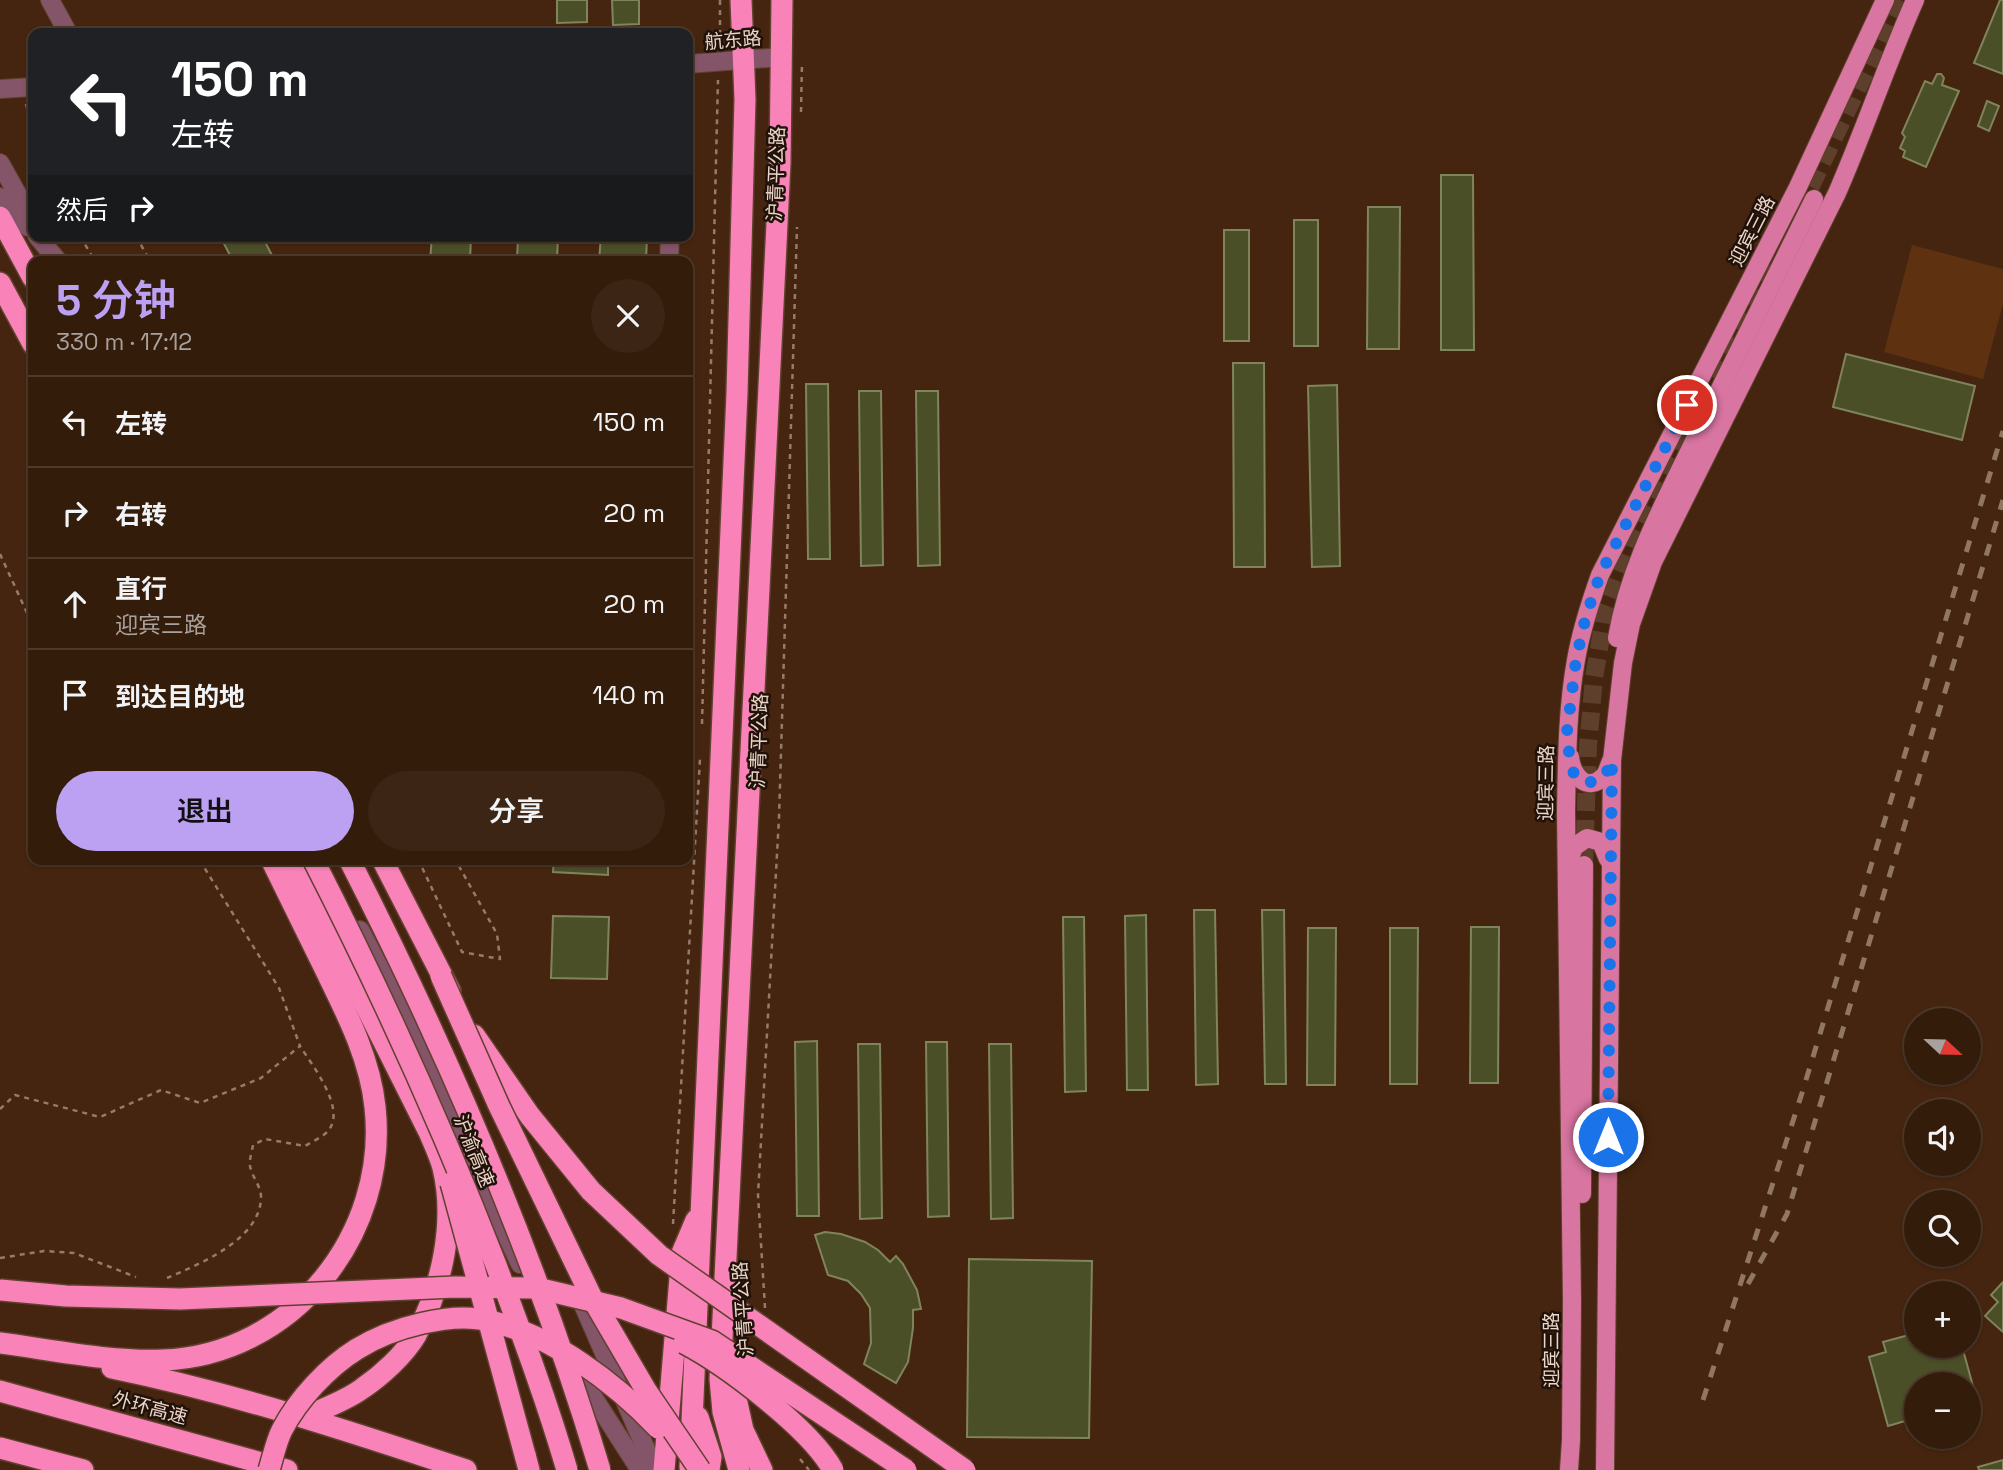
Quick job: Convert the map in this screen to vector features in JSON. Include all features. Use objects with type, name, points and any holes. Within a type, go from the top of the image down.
[{"type":"highway","name":"沪青平公路","points":[[690,1470],[737,393],[745,99],[741,0]]},
{"type":"highway","name":"沪青平公路","points":[[739,1470],[723,1412],[720,1378],[780,163],[792,54],[782,0]]},
{"type":"highway","points":[[0,217],[28,269]]},
{"type":"highway","points":[[0,283],[28,335]]},
{"type":"highway","points":[[0,1344],[97,1357],[163,1360],[209,1354],[251,1338],[286,1315],[326,1279],[355,1234],[368,1196],[376,1147],[375,1107],[367,1068],[351,1022],[274,865]]},
{"type":"highway","points":[[295,865],[429,1132],[443,1168],[448,1205],[444,1252],[436,1284],[415,1337],[386,1370],[361,1390],[305,1417]]},
{"type":"highway","name":"沪渝高速","points":[[316,865],[364,958],[426,1093],[521,1331],[567,1470]]},
{"type":"highway","name":"沪渝高速","points":[[352,865],[415,995],[507,1205],[551,1321],[600,1470]]},
{"type":"highway","points":[[385,865],[441,976],[480,1045],[530,1116],[601,1200],[659,1255],[965,1470]]},
{"type":"highway","points":[[441,976],[499,1106],[592,1298],[647,1392],[699,1470]]},
{"type":"highway","points":[[426,1093],[527,1465]]},
{"type":"highway","points":[[664,1470],[682,1253],[701,1209]]},
{"type":"highway","points":[[0,1290],[66,1296],[180,1299],[455,1287],[537,1288],[621,1308],[712,1341],[906,1470]]},
{"type":"highway","points":[[621,1308],[705,1354],[756,1392],[825,1455],[833,1470]]},
{"type":"highway","points":[[269,1470],[282,1429],[309,1391],[328,1372],[357,1349],[388,1334],[418,1324],[454,1318],[489,1320],[529,1335],[587,1365],[634,1402],[699,1470]]},
{"type":"highway","name":"沪青平公路","points":[[723,1323],[743,1430],[762,1470]]},
{"type":"highway","points":[[0,1344],[161,1378],[305,1417],[466,1470]]},
{"type":"highway","name":"外环高速","points":[[0,1391],[287,1470]]},
{"type":"highway","name":"沪青平公路","points":[[693,1401],[710,1457],[709,1470]]},
{"type":"highway","points":[[0,1448],[83,1470]]},
{"type":"main road","name":"迎宾三路","points":[[1569,1470],[1572,1440],[1572,1303],[1566,871],[1567,732],[1576,660],[1586,616],[1600,575],[1798,187],[1885,0]]},
{"type":"main road","points":[[1567,732],[1574,774],[1582,782],[1595,782],[1605,776],[1612,760],[1631,624],[1653,562],[1838,193],[1892,51],[1915,0]]},
{"type":"main road","points":[[1605,1470],[1612,760],[1614,656],[1621,613],[1629,585],[1670,491],[1814,199]]},
{"type":"main road","points":[[1566,871],[1574,847],[1587,838],[1601,842],[1607,855],[1610,887]]},
{"type":"main road","points":[[1581,1470],[1584,866]]},
{"type":"street","points":[[50,0],[65,28]]},
{"type":"street","name":"航东路","points":[[693,64],[743,61],[792,54]]},
{"type":"street","points":[[0,89],[28,87]]},
{"type":"street","points":[[0,163],[28,213]]},
{"type":"street","points":[[0,197],[28,227]]},
{"type":"street","points":[[0,275],[28,323]]},
{"type":"street","points":[[325,865],[412,1030],[547,1324],[640,1470]]},
{"type":"street","points":[[377,865],[486,1086],[655,1470]]},
{"type":"path","points":[[702,726],[720,0]]},
{"type":"path","name":"沪青平公路","points":[[792,54],[801,119]]},
{"type":"path","name":"沪青平公路","points":[[766,1314],[758,1195],[779,818],[798,216]]},
{"type":"path","points":[[0,554],[28,615]]},
{"type":"path","points":[[672,1231],[701,753]]},
{"type":"path","points":[[163,1280],[207,1261],[247,1232],[260,1213],[262,1193],[250,1166],[253,1145],[265,1139],[305,1146],[329,1131],[334,1116],[331,1097],[300,1046],[279,988],[203,865]]},
{"type":"path","points":[[421,865],[462,952],[500,959],[497,934],[458,865]]},
{"type":"path","points":[[0,1109],[15,1095],[100,1117],[161,1090],[200,1103],[261,1078],[300,1046]]},
{"type":"path","points":[[0,1258],[44,1251],[74,1253],[137,1278]]},
{"type":"path","points":[[799,1458],[809,1470]]},
{"type":"shaded area","points":[[1912,245],[2003,269],[2003,304],[1983,379],[1884,352]]},
{"type":"building","points":[[557,0],[587,0],[587,22],[557,23]]},
{"type":"building","points":[[612,0],[639,0],[639,24],[613,25]]},
{"type":"building","points":[[2000,0],[2003,0],[2003,74],[1974,63]]},
{"type":"building","points":[[1937,74],[1944,78],[1942,85],[1959,91],[1926,167],[1903,157],[1905,151],[1900,148],[1905,137],[1902,133],[1925,81],[1932,84]]},
{"type":"building","points":[[1987,101],[1999,106],[1989,131],[1978,126]]},
{"type":"building","points":[[1441,175],[1473,175],[1474,350],[1441,350]]},
{"type":"building","points":[[1368,207],[1400,207],[1399,349],[1367,349]]},
{"type":"building","points":[[1294,220],[1318,220],[1318,346],[1294,346]]},
{"type":"building","points":[[1224,230],[1249,230],[1249,341],[1224,341]]},
{"type":"building","points":[[223,242],[265,242],[272,256],[230,256]]},
{"type":"building","points":[[432,242],[471,242],[470,256],[430,256]]},
{"type":"building","points":[[518,242],[558,242],[557,256],[517,256]]},
{"type":"building","points":[[601,242],[647,242],[646,256],[599,256]]},
{"type":"building","points":[[1846,354],[1975,386],[1962,440],[1833,407]]},
{"type":"building","points":[[1233,363],[1264,363],[1265,567],[1234,567]]},
{"type":"building","points":[[806,384],[828,384],[830,559],[808,559]]},
{"type":"building","points":[[1337,385],[1340,566],[1312,567],[1308,386]]},
{"type":"building","points":[[859,391],[881,391],[883,565],[861,566]]},
{"type":"building","points":[[916,391],[938,391],[940,565],[918,566]]},
{"type":"building","points":[[554,865],[608,865],[608,875],[553,872]]},
{"type":"building","points":[[1194,910],[1215,910],[1218,1084],[1196,1085]]},
{"type":"building","points":[[1262,910],[1284,910],[1286,1084],[1265,1084]]},
{"type":"building","points":[[1146,915],[1148,1090],[1127,1090],[1125,916]]},
{"type":"building","points":[[553,916],[609,917],[607,979],[551,978]]},
{"type":"building","points":[[1063,917],[1084,917],[1086,1091],[1065,1092]]},
{"type":"building","points":[[1471,927],[1499,927],[1498,1083],[1470,1083]]},
{"type":"building","points":[[1308,928],[1336,928],[1335,1085],[1307,1085]]},
{"type":"building","points":[[1390,928],[1418,928],[1417,1084],[1390,1084]]},
{"type":"building","points":[[817,1041],[819,1216],[797,1216],[795,1042]]},
{"type":"building","points":[[926,1042],[947,1042],[949,1216],[928,1217]]},
{"type":"building","points":[[858,1044],[880,1044],[882,1218],[860,1219]]},
{"type":"building","points":[[989,1044],[1011,1044],[1013,1218],[991,1219]]},
{"type":"building","points":[[825,1232],[865,1242],[890,1262],[896,1256],[917,1290],[921,1309],[913,1310],[908,1362],[896,1383],[864,1364],[871,1343],[870,1308],[848,1281],[828,1275],[815,1235]]},
{"type":"building","points":[[969,1259],[1092,1261],[1089,1438],[967,1437]]},
{"type":"building","points":[[2003,1282],[2003,1332],[1985,1316],[1998,1302],[1991,1295]]},
{"type":"building","points":[[1904,1336],[1904,1358],[1965,1358],[1969,1372],[1904,1372],[1904,1421],[1888,1426],[1869,1357],[1886,1352],[1883,1342]]},
{"type":"building","points":[[2003,1460],[2003,1470],[1979,1470],[1978,1467]]},
{"type":"tunnel","points":[[1799,211],[1900,0]]},
{"type":"tunnel","points":[[1584,865],[1588,746],[1594,678],[1606,607],[1630,544],[1772,264]]},
{"type":"railway","points":[[1703,1400],[1802,1093],[2003,431]]},
{"type":"railway","points":[[1748,1284],[1787,1214],[2003,500]]},
{"type":"route","points":[[1608,1137],[1612,760],[1605,776],[1595,782],[1582,782],[1574,774],[1570,762],[1567,732],[1576,660],[1586,616],[1600,575],[1687,405]]}]
